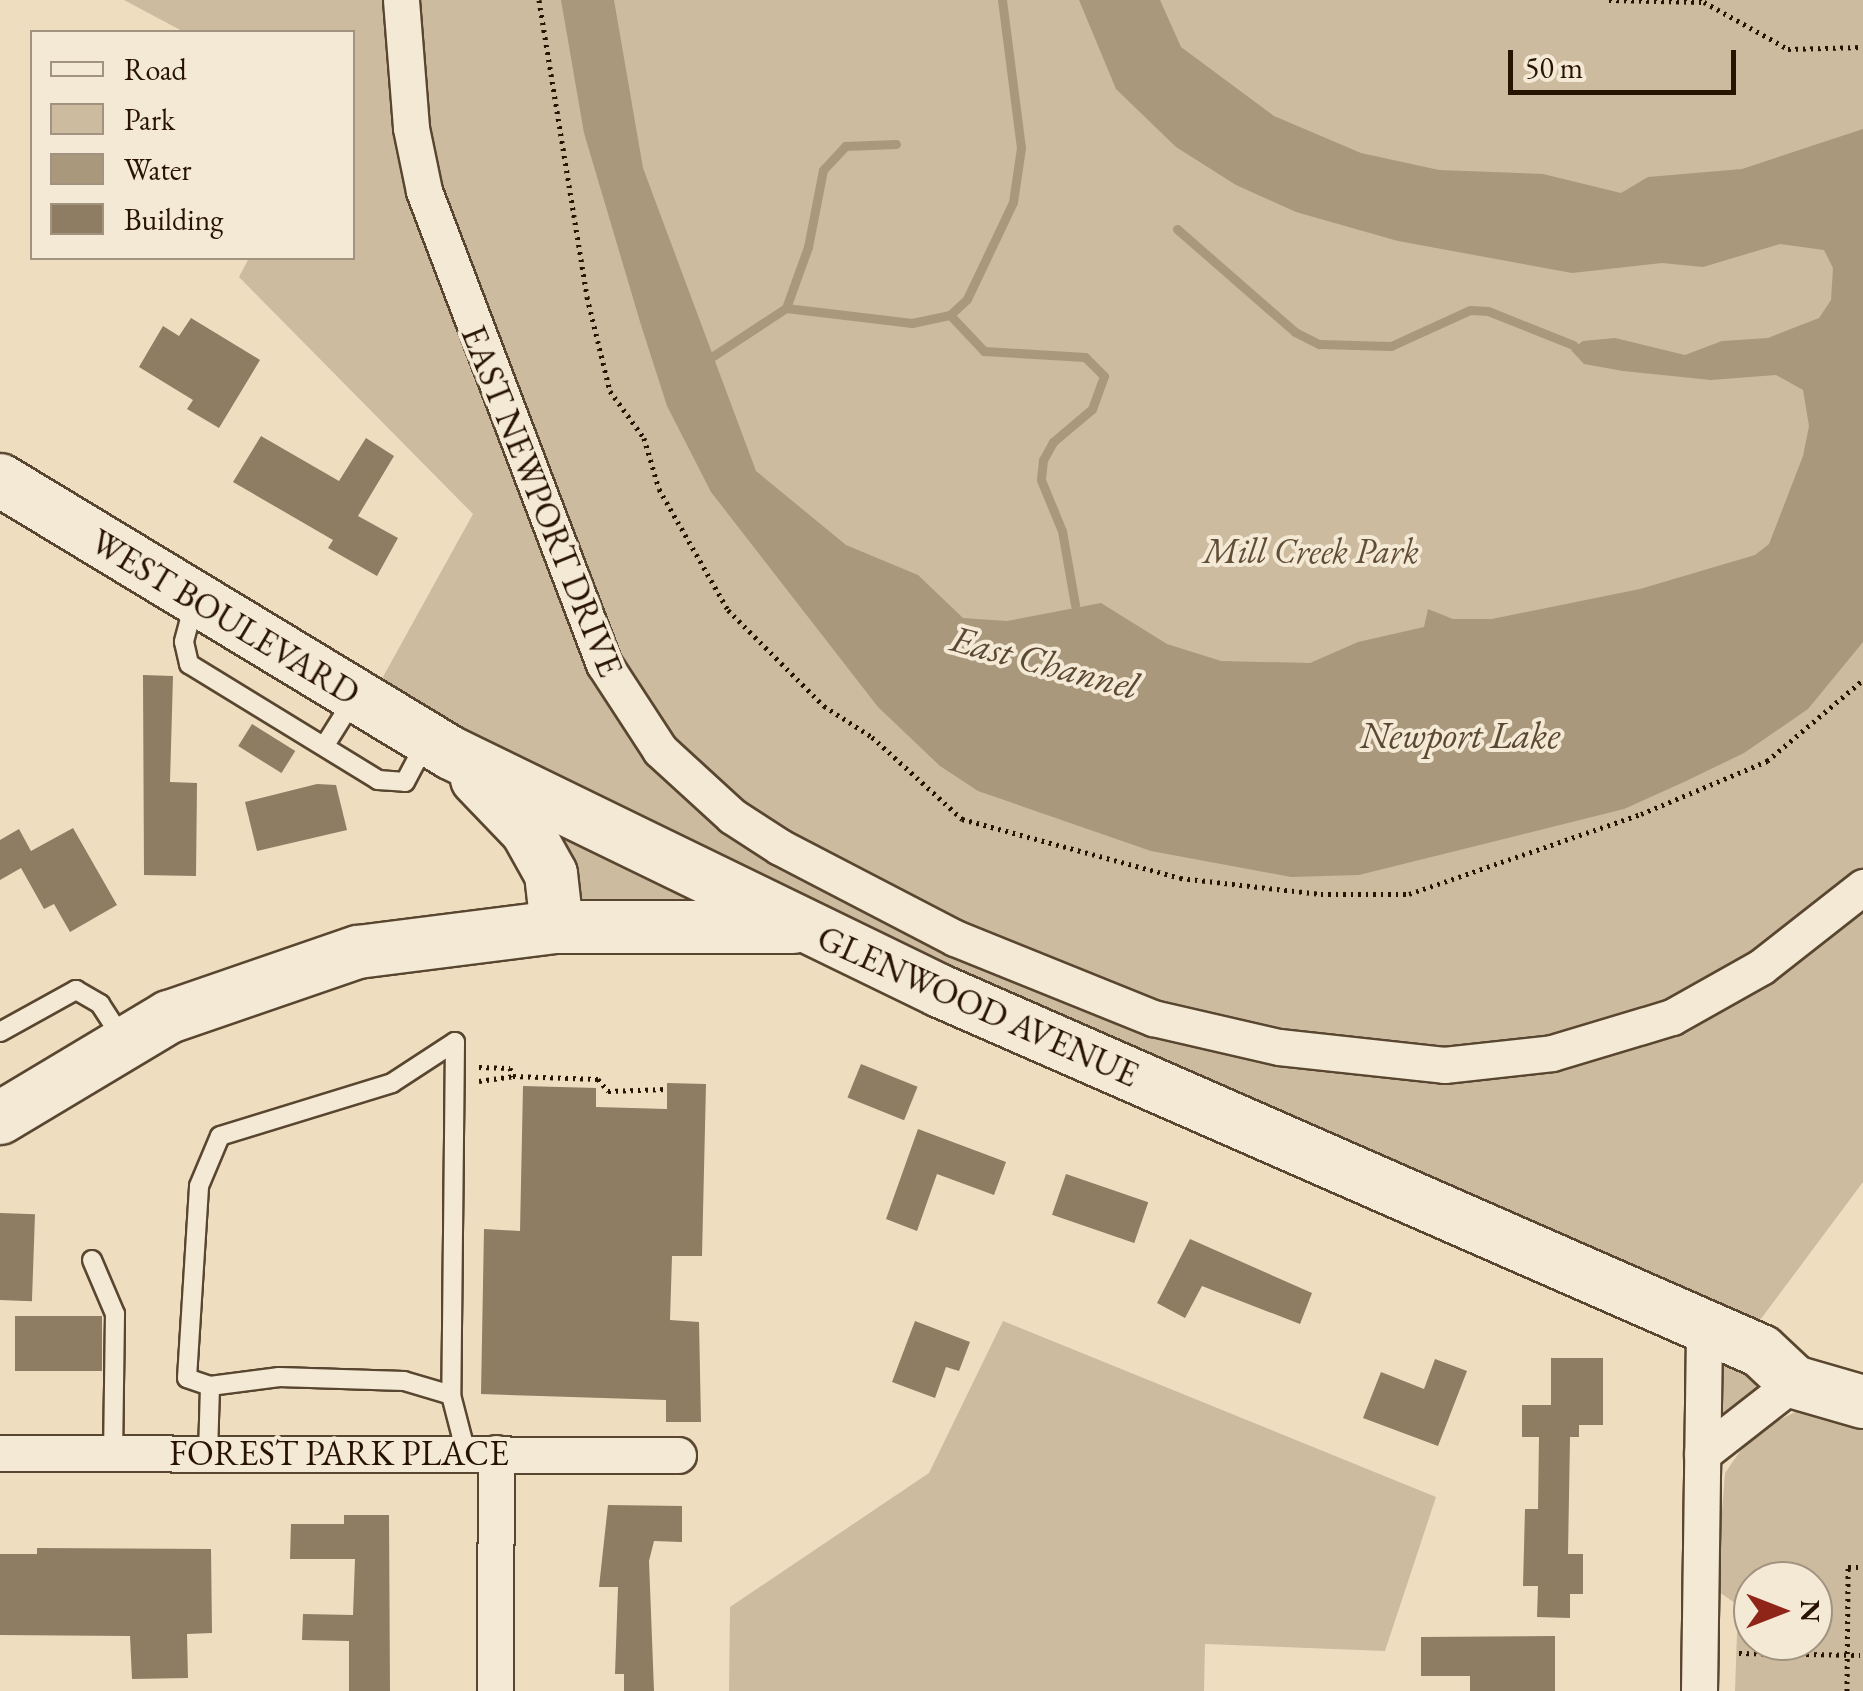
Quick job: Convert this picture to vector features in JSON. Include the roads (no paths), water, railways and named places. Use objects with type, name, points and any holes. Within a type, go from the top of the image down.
[{"type":"street","name":"EAST NEWPORT DRIVE","points":[[401,0],[411,128],[424,192],[604,664],[660,750],[732,816],[780,847],[954,938],[1152,1018],[1278,1047],[1444,1065],[1552,1053],[1672,1016],[1761,966],[1863,887]]},
{"type":"street","name":"WEST BOULEVARD","points":[[0,480],[439,746],[805,927]]},
{"type":"street","name":"WEST BOULEVARD","points":[[439,746],[527,831],[551,874],[558,926]]},
{"type":"street","name":"GLENWOOD AVENUE","points":[[3,1108],[124,1041],[260,981],[358,952],[558,926],[805,927],[1704,1328],[1777,1367],[1863,1402]]},
{"type":"street","points":[[1699,1691],[1704,1328]]},
{"type":"street","name":"GLENWOOD AVENUE","points":[[1777,1367],[1808,1350],[1863,1368]]},
{"type":"street","points":[[1702,1454],[1777,1367]]},
{"type":"street","name":"FOREST PARK PLACE","points":[[0,1453],[678,1455]]},
{"type":"street","points":[[481,1453],[495,1691]]},
{"type":"lane","points":[[195,599],[184,642],[188,664],[378,780],[405,782],[439,746]]},
{"type":"lane","points":[[325,745],[356,697]]},
{"type":"lane","points":[[0,1032],[76,990],[100,1004],[124,1041]]},
{"type":"lane","points":[[451,1394],[404,1381],[279,1378],[210,1386],[187,1378],[199,1186],[220,1136],[392,1083],[455,1042],[451,1394],[481,1453]]},
{"type":"lane","points":[[92,1260],[114,1314],[113,1453]]},
{"type":"lane","points":[[208,1454],[210,1386]]},
{"type":"water","name":"Newport Lake","points":[[561,0],[614,0],[643,168],[756,471],[846,545],[918,575],[963,618],[1007,621],[1101,603],[1167,644],[1221,661],[1310,663],[1358,642],[1424,627],[1428,609],[1453,619],[1492,619],[1640,589],[1755,555],[1769,544],[1803,456],[1809,426],[1803,390],[1776,375],[1711,380],[1623,371],[1584,364],[1571,350],[1583,341],[1615,338],[1685,355],[1722,341],[1768,338],[1819,318],[1831,300],[1833,268],[1824,250],[1780,244],[1703,267],[1662,263],[1572,273],[1398,241],[1296,212],[1236,185],[1176,147],[1116,89],[1079,0],[1160,0],[1181,47],[1274,116],[1361,153],[1439,170],[1543,174],[1621,193],[1648,177],[1742,169],[1863,129],[1863,642],[1808,709],[1744,753],[1684,782],[1624,809],[1359,875],[1291,877],[1151,851],[978,791],[940,766],[878,707],[711,492],[667,406],[641,325],[584,133]]},
{"type":"waterway","points":[[707,360],[786,308],[912,323],[950,315],[967,299],[1013,202],[1021,148],[1002,0]]},
{"type":"waterway","points":[[786,308],[808,247],[823,170],[845,146],[896,144]]},
{"type":"waterway","points":[[1177,229],[1295,332],[1319,344],[1391,346],[1470,310],[1488,311],[1573,345]]},
{"type":"waterway","points":[[950,315],[984,351],[1085,357],[1104,376],[1092,409],[1053,442],[1043,460],[1041,480],[1062,531],[1075,605]]},
{"type":"park label","name":"Mill Creek Park","points":[[1311,551]]},
{"type":"water label","name":"East Channel","points":[[1045,662]]}]
